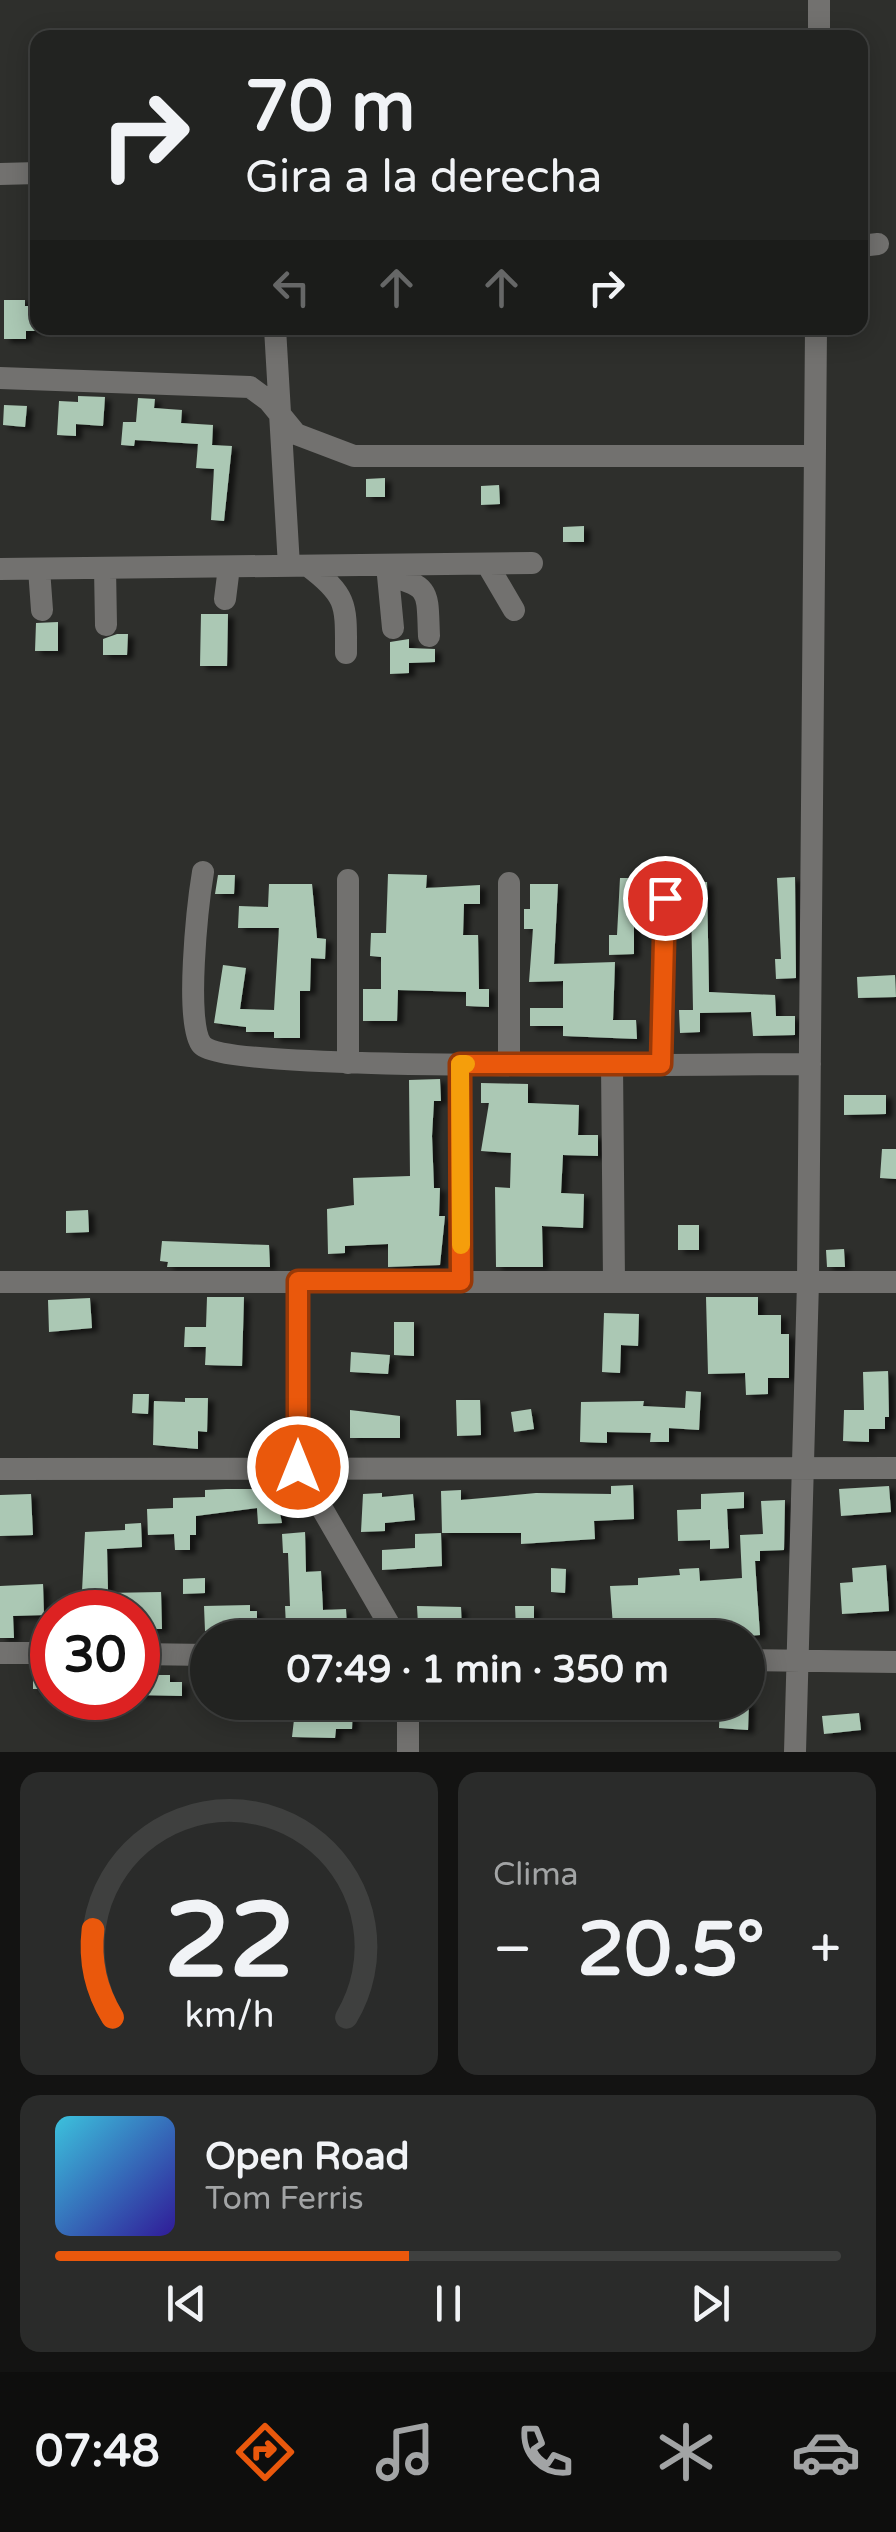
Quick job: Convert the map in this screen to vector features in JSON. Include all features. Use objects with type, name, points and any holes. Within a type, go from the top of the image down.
[{"type":"street","points":[[819,0],[819,30]]},
{"type":"street","points":[[0,174],[30,173]]},
{"type":"street","points":[[275,335],[278,412],[299,566]]},
{"type":"street","points":[[795,1752],[808,1282],[816,335]]},
{"type":"street","points":[[0,378],[250,387],[296,434],[354,456],[814,456]]},
{"type":"street","points":[[486,564],[514,610]]},
{"type":"street","points":[[0,569],[299,566],[388,571],[532,564]]},
{"type":"street","points":[[299,566],[335,586],[346,604],[346,653]]},
{"type":"street","points":[[225,600],[228,567]]},
{"type":"street","points":[[106,568],[106,625]]},
{"type":"street","points":[[40,569],[42,610]]},
{"type":"street","points":[[388,571],[393,628]]},
{"type":"street","points":[[388,571],[420,584],[426,591],[429,636]]},
{"type":"street","points":[[203,872],[194,928],[194,1024],[198,1040],[216,1054],[348,1063],[810,1064]]},
{"type":"street","points":[[348,880],[348,1063]]},
{"type":"street","points":[[509,883],[509,1064]]},
{"type":"street","points":[[661,1064],[665,898]]},
{"type":"street","points":[[460,1064],[461,1281]]},
{"type":"street","points":[[612,1064],[614,1282]]},
{"type":"street","points":[[298,1281],[298,1467],[387,1620]]},
{"type":"street","points":[[0,1282],[896,1282]]},
{"type":"street","points":[[0,1469],[896,1468]]},
{"type":"street","points":[[0,1652],[30,1653]]},
{"type":"street","points":[[160,1654],[190,1655]]},
{"type":"street","points":[[765,1660],[896,1662]]},
{"type":"street","points":[[408,1720],[408,1752]]},
{"type":"building","points":[[4,300],[25,300],[25,306],[30,306],[30,331],[26,331],[26,339],[4,339]]},
{"type":"building","points":[[78,396],[105,397],[103,426],[76,424],[76,436],[57,435],[59,401],[78,402]]},
{"type":"building","points":[[138,398],[155,399],[154,408],[182,410],[181,423],[213,425],[212,445],[232,446],[224,521],[211,520],[214,469],[196,468],[198,444],[135,440],[134,446],[121,445],[123,422],[136,422]]},
{"type":"building","points":[[4,405],[27,406],[25,427],[3,425]]},
{"type":"building","points":[[385,478],[385,497],[366,497],[366,479]]},
{"type":"building","points":[[499,485],[500,504],[481,505],[481,486]]},
{"type":"building","points":[[584,526],[584,542],[563,542],[563,527]]},
{"type":"building","points":[[201,614],[228,614],[227,666],[200,666]]},
{"type":"building","points":[[58,622],[58,651],[35,651],[36,623]]},
{"type":"building","points":[[128,634],[127,655],[103,655],[103,639]]},
{"type":"building","points":[[409,639],[409,648],[435,649],[435,662],[409,663],[409,673],[390,674],[390,642]]},
{"type":"building","points":[[388,874],[427,875],[426,888],[480,885],[480,904],[464,904],[463,935],[478,935],[479,989],[489,989],[489,1007],[466,1006],[466,992],[398,990],[397,1021],[363,1021],[363,989],[381,989],[381,957],[370,956],[371,933],[386,933]]},
{"type":"building","points":[[218,875],[235,875],[234,894],[215,894]]},
{"type":"building","points":[[795,877],[796,978],[776,979],[775,959],[781,959],[777,878]]},
{"type":"building","points":[[620,878],[644,878],[639,927],[634,927],[634,954],[609,955],[609,935],[617,935]]},
{"type":"building","points":[[707,882],[709,992],[775,995],[776,1016],[795,1016],[795,1035],[753,1036],[751,1012],[700,1013],[700,1032],[680,1033],[679,1010],[693,1010],[691,902],[687,902],[686,883]]},
{"type":"building","points":[[269,884],[312,884],[317,938],[326,939],[325,959],[311,958],[310,991],[300,991],[300,1038],[274,1038],[274,1032],[246,1032],[246,1027],[214,1023],[223,965],[246,968],[240,1009],[274,1010],[279,928],[238,928],[239,906],[268,907]]},
{"type":"building","points":[[530,884],[558,884],[554,964],[615,962],[613,1020],[636,1020],[637,1039],[563,1036],[563,1026],[530,1026],[530,1008],[563,1008],[563,981],[529,982],[533,929],[524,929],[524,909],[530,909]]},
{"type":"building","points":[[895,975],[896,997],[858,998],[857,977]]},
{"type":"building","points":[[440,1079],[441,1101],[434,1101],[432,1136],[434,1188],[440,1188],[439,1216],[445,1216],[440,1265],[388,1267],[388,1244],[345,1246],[345,1253],[328,1254],[327,1209],[354,1205],[353,1178],[410,1176],[409,1080]]},
{"type":"building","points":[[481,1083],[528,1084],[528,1103],[579,1105],[578,1135],[598,1135],[598,1156],[563,1155],[561,1193],[584,1194],[583,1228],[542,1226],[543,1267],[496,1267],[495,1187],[510,1188],[511,1153],[481,1151],[489,1103],[481,1103]]},
{"type":"building","points":[[844,1095],[886,1095],[886,1114],[844,1115]]},
{"type":"building","points":[[882,1149],[896,1149],[896,1179],[880,1178]]},
{"type":"building","points":[[88,1210],[89,1232],[66,1233],[66,1211]]},
{"type":"building","points":[[678,1225],[699,1225],[699,1250],[678,1250]]},
{"type":"building","points":[[162,1241],[269,1245],[270,1267],[167,1267],[168,1262],[160,1261]]},
{"type":"building","points":[[844,1249],[845,1267],[827,1267],[826,1250]]},
{"type":"building","points":[[207,1297],[244,1297],[242,1366],[205,1365],[206,1347],[184,1347],[185,1327],[206,1327]]},
{"type":"building","points":[[706,1297],[758,1297],[758,1315],[781,1315],[781,1334],[789,1334],[789,1378],[768,1378],[768,1394],[746,1395],[745,1373],[708,1374]]},
{"type":"building","points":[[90,1298],[92,1328],[49,1332],[48,1300]]},
{"type":"building","points":[[604,1313],[639,1314],[638,1346],[621,1345],[620,1373],[602,1372]]},
{"type":"building","points":[[394,1322],[414,1322],[414,1356],[394,1355]]},
{"type":"building","points":[[351,1352],[390,1355],[388,1374],[350,1372]]},
{"type":"building","points":[[888,1371],[889,1417],[885,1417],[885,1429],[869,1429],[869,1442],[843,1441],[844,1410],[864,1410],[863,1372]]},
{"type":"building","points":[[686,1391],[701,1392],[699,1430],[669,1428],[669,1442],[650,1442],[651,1433],[607,1432],[607,1443],[580,1442],[581,1402],[644,1401],[643,1406],[685,1408]]},
{"type":"building","points":[[133,1394],[149,1394],[148,1414],[132,1413]]},
{"type":"building","points":[[185,1398],[208,1398],[207,1432],[198,1431],[198,1449],[153,1445],[154,1401],[185,1402]]},
{"type":"building","points":[[456,1400],[480,1400],[481,1435],[457,1436]]},
{"type":"building","points":[[531,1409],[534,1429],[514,1432],[511,1412]]},
{"type":"building","points":[[350,1410],[400,1416],[400,1438],[350,1438]]},
{"type":"building","points":[[633,1485],[634,1519],[594,1521],[595,1539],[521,1544],[521,1533],[442,1533],[441,1491],[461,1490],[461,1500],[536,1493],[611,1494],[611,1486]]},
{"type":"building","points":[[889,1486],[891,1512],[841,1516],[839,1489]]},
{"type":"building","points":[[275,1489],[282,1523],[258,1524],[257,1508],[196,1516],[196,1535],[190,1535],[190,1550],[175,1550],[174,1534],[148,1535],[147,1509],[173,1508],[173,1498],[205,1497],[205,1490]]},
{"type":"building","points":[[744,1492],[744,1508],[727,1509],[729,1548],[710,1549],[710,1540],[678,1541],[677,1510],[701,1509],[701,1494]]},
{"type":"building","points":[[382,1493],[382,1497],[413,1494],[415,1520],[385,1523],[385,1531],[361,1532],[363,1494]]},
{"type":"building","points":[[31,1494],[33,1535],[0,1536],[0,1495]]},
{"type":"building","points":[[785,1500],[784,1550],[760,1551],[760,1561],[755,1561],[759,1620],[613,1620],[610,1586],[638,1585],[638,1578],[680,1575],[679,1569],[699,1568],[700,1581],[742,1578],[740,1535],[763,1534],[761,1501]]},
{"type":"building","points":[[141,1523],[142,1547],[107,1549],[108,1590],[82,1590],[85,1532],[125,1530],[125,1524]]},
{"type":"building","points":[[305,1532],[306,1572],[321,1571],[323,1610],[346,1609],[347,1620],[286,1620],[285,1606],[290,1606],[288,1553],[283,1553],[282,1534]]},
{"type":"building","points":[[441,1533],[442,1566],[382,1570],[382,1550],[415,1548],[415,1534]]},
{"type":"building","points":[[886,1565],[889,1611],[842,1614],[840,1583],[853,1582],[852,1568]]},
{"type":"building","points":[[551,1568],[566,1569],[565,1593],[551,1592]]},
{"type":"building","points":[[205,1578],[205,1593],[183,1594],[183,1579]]},
{"type":"building","points":[[43,1584],[43,1590],[30,1590],[30,1615],[13,1616],[14,1638],[0,1638],[0,1586]]},
{"type":"building","points":[[250,1605],[250,1611],[257,1611],[257,1620],[205,1620],[204,1606]]},
{"type":"building","points":[[417,1606],[461,1607],[461,1620],[418,1620]]},
{"type":"building","points":[[515,1606],[534,1606],[534,1620],[516,1620]]},
{"type":"building","points":[[160,1675],[170,1675],[170,1682],[182,1682],[182,1696],[160,1696]]},
{"type":"building","points":[[859,1713],[861,1730],[824,1734],[822,1716]]},
{"type":"building","points":[[294,1720],[352,1720],[352,1729],[336,1729],[335,1738],[292,1737]]},
{"type":"building","points":[[719,1720],[748,1720],[748,1730],[719,1728]]},
{"type":"slow traffic","points":[[461,1245],[460,1064],[466,1064]]},
{"type":"route","points":[[298,1467],[298,1281],[461,1281],[460,1064],[661,1064],[665,898]]}]
